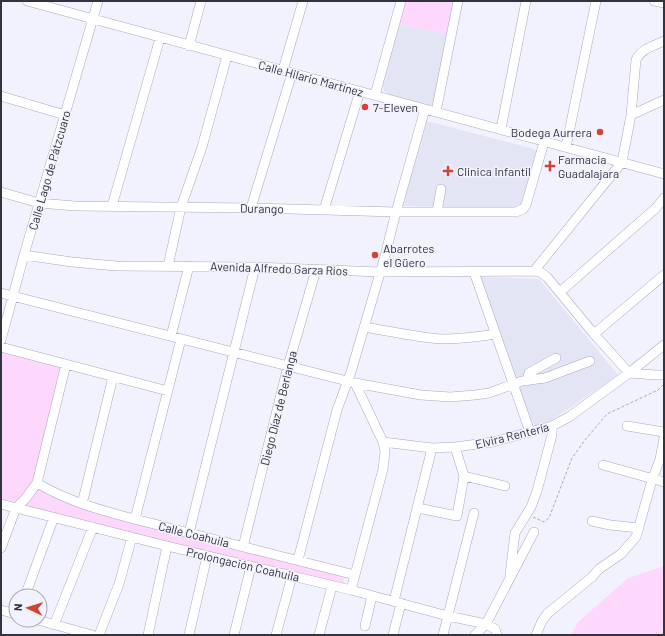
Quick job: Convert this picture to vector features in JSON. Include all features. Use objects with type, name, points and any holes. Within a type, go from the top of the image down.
[{"type":"street","name":"Calle Hilario Martínez","points":[[27,1],[664,174]]},
{"type":"street","name":"Calle Lago de Pátzcuaro","points":[[1,340],[24,254],[98,1]]},
{"type":"street","points":[[190,46],[201,1]]},
{"type":"street","points":[[251,208],[287,71],[303,1]]},
{"type":"street","points":[[375,95],[401,1]]},
{"type":"street","points":[[436,112],[458,1]]},
{"type":"street","points":[[501,129],[526,1]]},
{"type":"street","points":[[566,148],[596,1]]},
{"type":"street","points":[[654,1],[664,3]]},
{"type":"street","points":[[112,206],[160,38]]},
{"type":"street","points":[[664,41],[645,49],[636,60],[631,115],[622,162],[534,271],[544,274],[629,373],[664,375]]},
{"type":"street","points":[[168,266],[181,207],[202,147],[227,56]]},
{"type":"street","points":[[324,210],[360,91]]},
{"type":"street","points":[[1,96],[65,115]]},
{"type":"street","points":[[631,115],[664,100]]},
{"type":"street","points":[[298,560],[337,410],[351,382],[364,327],[425,109]]},
{"type":"street","name":"Durango","points":[[1,192],[39,203],[75,206],[512,213],[523,209],[526,205],[544,142]]},
{"type":"street","points":[[437,212],[441,189]]},
{"type":"street","points":[[560,292],[656,208],[664,198]]},
{"type":"street","name":"Avenida Alfredo Garza Ríos","points":[[24,254],[95,264],[255,267],[380,272],[534,271]]},
{"type":"street","points":[[170,336],[189,266]]},
{"type":"street","points":[[189,533],[255,267]]},
{"type":"street","name":"Diego Díaz de Berlanga","points":[[243,547],[288,366],[316,270]]},
{"type":"street","points":[[474,272],[530,432]]},
{"type":"street","points":[[594,334],[664,275]]},
{"type":"street","points":[[1,293],[351,382],[421,395],[450,397],[489,393],[513,384],[545,378],[590,361]]},
{"type":"street","points":[[364,327],[430,338],[456,339],[496,334]]},
{"type":"street","points":[[135,519],[181,339]]},
{"type":"street","name":"Elvira Rentería","points":[[383,442],[432,448],[455,448],[493,442],[552,426],[569,417],[664,345]]},
{"type":"street","points":[[1,347],[168,391]]},
{"type":"street","points":[[527,381],[529,373],[556,358]]},
{"type":"street","points":[[1,548],[16,508],[26,498],[37,483],[66,364]]},
{"type":"street","points":[[82,504],[113,377]]},
{"type":"street","points":[[351,382],[383,442],[385,452],[383,469],[351,590]]},
{"type":"street","points":[[510,576],[515,533],[531,507],[537,490],[552,435],[552,426]]},
{"type":"street","points":[[627,426],[664,432]]},
{"type":"street","points":[[536,635],[542,621],[548,614],[592,577],[599,569],[627,549],[636,537],[652,480],[662,457],[664,438]]},
{"type":"street","points":[[393,635],[397,602],[432,448]]},
{"type":"street","points":[[418,508],[457,516],[464,476],[455,448]]},
{"type":"street","points":[[603,465],[652,480],[664,482]]},
{"type":"street","points":[[464,476],[505,486]]},
{"type":"street","name":"Calle Coahuila","points":[[37,483],[59,496],[82,504],[243,547],[355,574]]},
{"type":"street","name":"Prolongación Coahuila","points":[[1,504],[351,590],[448,616],[486,624]]},
{"type":"street","points":[[28,588],[54,517]]},
{"type":"street","points":[[444,635],[474,517]]},
{"type":"street","points":[[592,521],[610,525],[639,528]]},
{"type":"street","points":[[59,629],[93,527]]},
{"type":"street","points":[[475,635],[486,624],[534,532]]},
{"type":"street","points":[[99,635],[119,584],[132,537]]},
{"type":"street","points":[[148,635],[167,546]]},
{"type":"street","points":[[190,635],[208,556]]},
{"type":"street","points":[[234,635],[251,566]]},
{"type":"street","points":[[276,635],[292,576]]},
{"type":"street","points":[[319,635],[332,586]]},
{"type":"street","points":[[365,626],[372,596]]},
{"type":"street","points":[[48,624],[59,629],[92,635]]},
{"type":"street","points":[[486,624],[495,629],[497,635]]},
{"type":"path","points":[[527,513],[540,521],[544,522],[547,520],[572,458],[607,414],[658,390],[664,384]]},
{"type":"shaded area","points":[[404,1],[458,1],[451,35],[399,24]]},
{"type":"shaded area","points":[[399,24],[451,35],[434,105],[427,105],[390,95],[384,91],[383,86]]},
{"type":"shaded area","name":"Clinica Infantil","points":[[427,121],[534,149],[538,153],[522,205],[517,208],[402,206]]},
{"type":"shaded area","points":[[476,277],[539,279],[618,375],[552,420],[534,426]]},
{"type":"shaded area","points":[[1,347],[66,364],[37,484],[59,496],[343,574],[344,585],[1,504]]},
{"type":"shaded area","points":[[664,566],[664,635],[571,635],[578,622],[628,578]]},
{"type":"place","name":"7-Eleven","points":[[365,107]]},
{"type":"place","name":"Bodega Aurrera","points":[[600,132]]},
{"type":"place","name":"Farmacia Guadalajara","points":[[550,166]]},
{"type":"place","name":"Clinica Infantil","points":[[448,171]]},
{"type":"place","name":"Abarrotes el Güero","points":[[375,255]]}]
